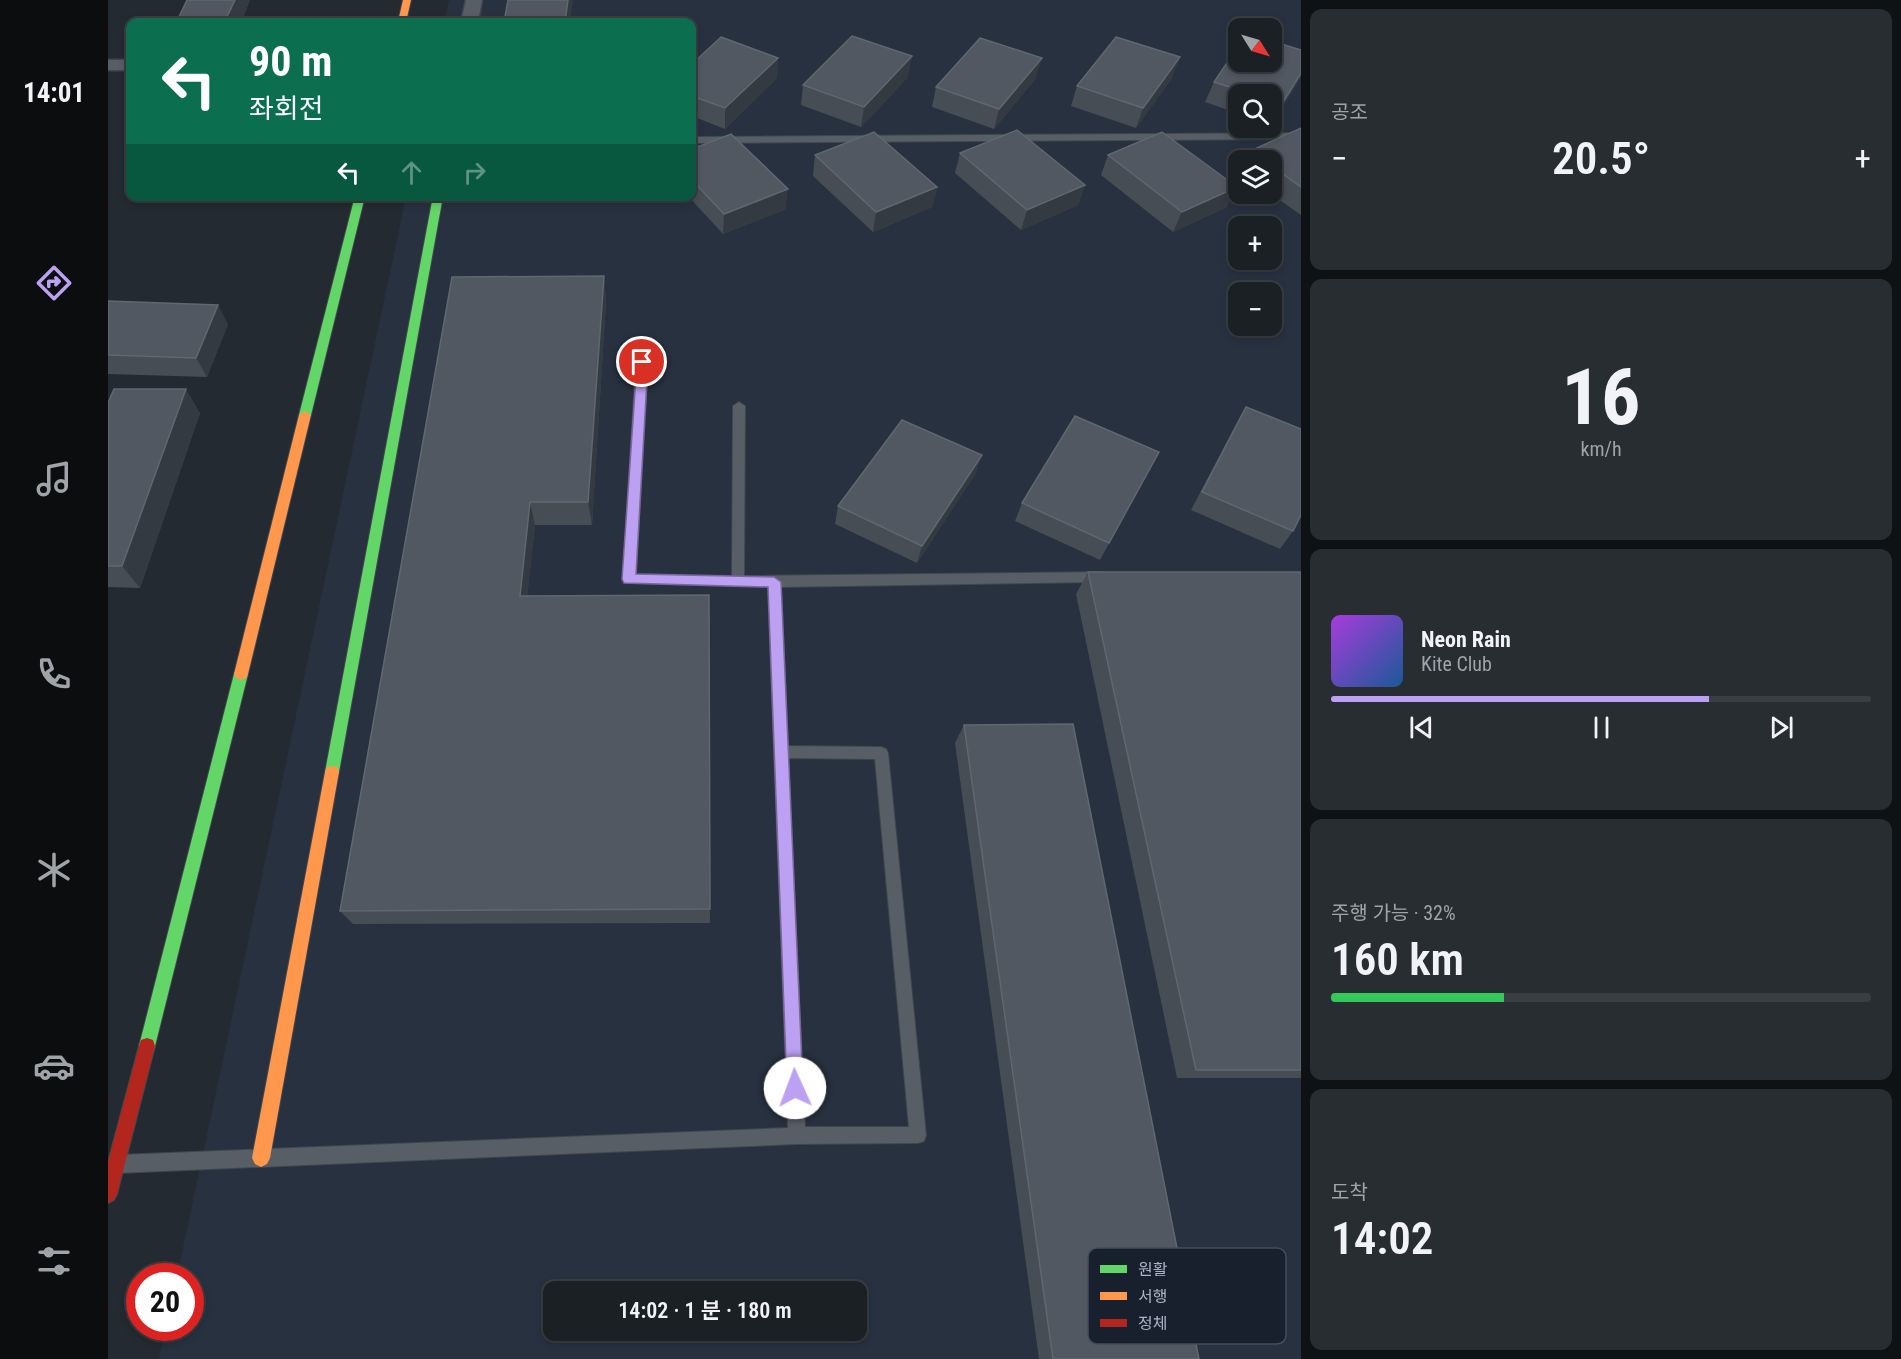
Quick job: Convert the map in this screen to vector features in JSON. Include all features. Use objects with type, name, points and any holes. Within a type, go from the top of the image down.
[{"type":"street","points":[[403,18],[407,0]]},
{"type":"street","points":[[471,18],[474,0]]},
{"type":"street","points":[[108,65],[126,65]]},
{"type":"street","points":[[111,1174],[181,913],[359,201]]},
{"type":"street","points":[[261,1158],[437,201]]},
{"type":"lane","points":[[696,140],[1301,136]]},
{"type":"lane","points":[[642,362],[629,579],[774,582],[1112,577]]},
{"type":"lane","points":[[738,581],[739,406]]},
{"type":"lane","points":[[774,582],[796,1136]]},
{"type":"lane","points":[[111,1174],[261,1158],[796,1136],[918,1135],[881,753],[782,752]]},
{"type":"shaded area","points":[[449,0],[1301,0],[1301,1359],[159,1359],[163,1341],[204,1341],[204,1263],[180,1263],[405,201],[696,201],[696,18],[445,18]]},
{"type":"building","points":[[187,0],[235,0],[226,18],[178,18]]},
{"type":"building","points":[[508,0],[568,0],[566,18],[505,18]]},
{"type":"building","points":[[852,36],[912,56],[864,107],[803,85]]},
{"type":"building","points":[[721,37],[778,58],[725,108],[696,97],[696,60]]},
{"type":"building","points":[[1116,37],[1180,57],[1143,108],[1077,86]]},
{"type":"building","points":[[980,38],[1042,58],[999,109],[936,87]]},
{"type":"building","points":[[1282,44],[1301,50],[1301,73],[1282,104],[1282,84],[1228,84],[1228,86],[1214,82],[1228,61],[1228,72],[1282,72]]},
{"type":"building","points":[[1301,128],[1301,187],[1282,173],[1282,150],[1252,150]]},
{"type":"building","points":[[1017,130],[1085,185],[1027,210],[960,153]]},
{"type":"building","points":[[874,132],[937,187],[876,212],[815,155]]},
{"type":"building","points":[[1162,132],[1228,180],[1228,191],[1182,212],[1108,155]]},
{"type":"building","points":[[731,134],[788,189],[724,214],[696,184],[696,147]]},
{"type":"building","points":[[604,276],[588,502],[530,502],[520,596],[709,595],[710,909],[340,911],[452,277]]},
{"type":"building","points":[[108,301],[218,305],[196,358],[108,355]]},
{"type":"building","points":[[114,389],[186,389],[122,566],[108,566],[108,403]]},
{"type":"building","points":[[1246,407],[1301,429],[1301,515],[1293,531],[1202,492]]},
{"type":"building","points":[[1075,416],[1159,452],[1109,543],[1022,503]]},
{"type":"building","points":[[902,420],[982,455],[922,546],[838,506]]},
{"type":"building","points":[[1088,572],[1301,572],[1301,1070],[1196,1070]]},
{"type":"building","points":[[1073,724],[1177,1248],[1088,1248],[1088,1344],[1196,1344],[1199,1359],[1053,1359],[964,725]]},
{"type":"traffic: fast","points":[[305,415],[359,201]]},
{"type":"traffic: fast","points":[[332,772],[437,201]]},
{"type":"traffic: fast","points":[[147,1046],[241,674]]},
{"type":"traffic: slow","points":[[403,18],[407,0]]},
{"type":"traffic: slow","points":[[241,674],[305,415]]},
{"type":"traffic: slow","points":[[261,1158],[332,772]]},
{"type":"traffic: jam","points":[[108,1194],[147,1046]]},
{"type":"route","points":[[642,362],[629,579],[774,582],[795,1088]]}]
